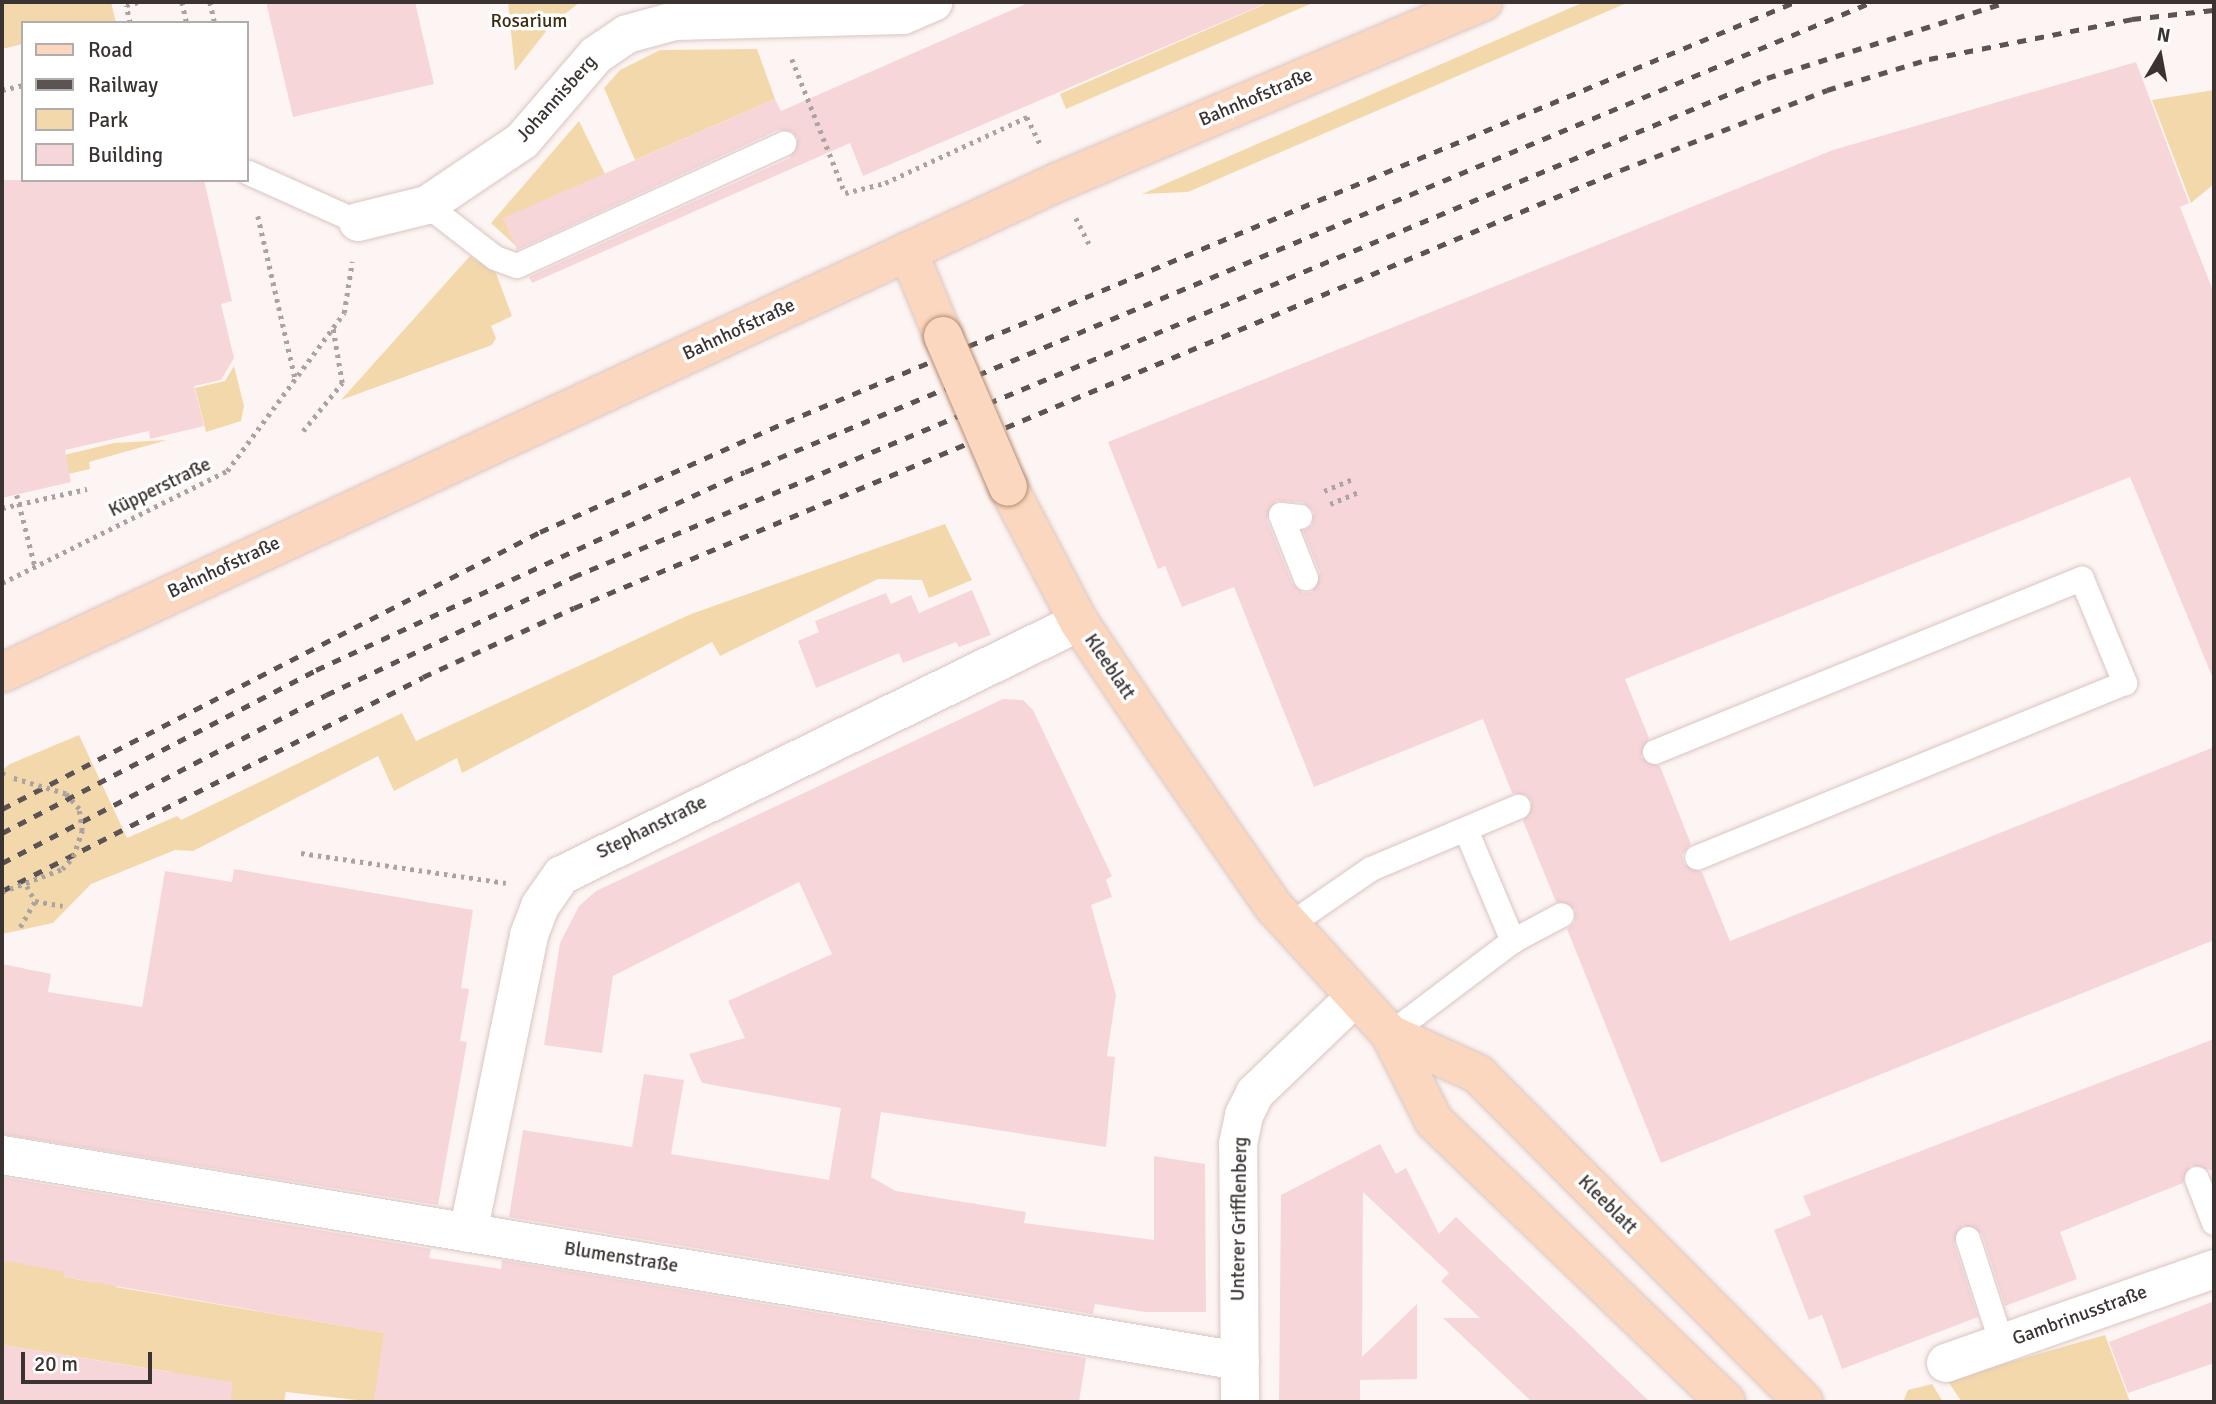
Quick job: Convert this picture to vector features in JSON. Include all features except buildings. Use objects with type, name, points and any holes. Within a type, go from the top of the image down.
[{"type":"main road","name":"Bahnhofstraße","points":[[2,673],[908,251],[1483,2]]},
{"type":"main road","name":"Kleeblatt","points":[[908,251],[1008,487],[1079,622],[1242,864],[1355,998],[1390,1034],[1434,1121],[1726,1402]]},
{"type":"main road","name":"Kleeblatt","points":[[1390,1034],[1478,1074],[1804,1402]]},
{"type":"street","name":"Johannisberg","points":[[358,222],[427,205],[522,141],[596,55],[627,34],[675,21],[904,15],[933,2]]},
{"type":"street","name":"Stephanstraße","points":[[468,1233],[529,935],[551,889],[580,862],[1079,622]]},
{"type":"street","name":"Unterer Grifflenberg","points":[[1240,1402],[1238,1144],[1244,1115],[1255,1093],[1355,998]]},
{"type":"street","name":"Blumenstraße","points":[[2,1155],[1240,1361]]},
{"type":"street","name":"Gambrinusstraße","points":[[1946,1363],[2214,1269]]},
{"type":"lane","points":[[427,205],[495,258],[517,266],[784,144]]},
{"type":"lane","points":[[249,173],[358,222]]},
{"type":"lane","points":[[1294,511],[1281,515],[1306,578]]},
{"type":"lane","points":[[1655,752],[2082,579],[2125,684],[1697,858]]},
{"type":"lane","points":[[1291,924],[1371,869],[1518,807]]},
{"type":"lane","points":[[1466,830],[1513,940]]},
{"type":"lane","points":[[1390,1034],[1513,940],[1562,915]]},
{"type":"lane","points":[[2197,1179],[2214,1223]]},
{"type":"lane","points":[[1968,1239],[2002,1344]]},
{"type":"path","points":[[130,21],[126,5],[139,2]]},
{"type":"path","points":[[182,2],[187,21]]},
{"type":"path","points":[[210,2],[215,21]]},
{"type":"path","points":[[797,71],[845,193]]},
{"type":"path","points":[[2,90],[21,85]]},
{"type":"path","points":[[249,173],[295,377]]},
{"type":"path","name":"Küpperstraße","points":[[2,583],[227,471],[344,313],[358,222]]},
{"type":"path","points":[[303,431],[342,383],[333,329]]},
{"type":"path","points":[[2,508],[86,489]]},
{"type":"path","points":[[17,495],[35,566]]},
{"type":"path","points":[[2,773],[66,794],[79,809],[82,831],[74,857],[62,869],[27,886],[2,892]]},
{"type":"path","points":[[301,853],[551,889]]},
{"type":"path","points":[[27,886],[35,901]]},
{"type":"path","points":[[35,901],[62,905]]},
{"type":"path","points":[[20,927],[35,901]]},
{"type":"green space","points":[[2,2],[111,2],[116,21],[21,21],[21,44],[2,49]]},
{"type":"green space","name":"Rosarium","points":[[508,2],[580,2],[551,25],[515,71]]},
{"type":"green space","points":[[1270,2],[1315,2],[1066,109],[1060,94]]},
{"type":"green space","points":[[1584,2],[1629,2],[1188,192],[1142,194]]},
{"type":"green space","points":[[757,49],[775,99],[635,160],[604,88],[620,70],[660,50]]},
{"type":"green space","points":[[2214,90],[2214,184],[2191,203],[2152,100]]},
{"type":"green space","points":[[579,121],[605,174],[516,246],[491,223]]},
{"type":"green space","points":[[470,256],[496,273],[512,316],[491,326],[496,338],[492,345],[341,400]]},
{"type":"green space","points":[[234,366],[244,406],[241,421],[206,432],[195,388],[225,381]]},
{"type":"green space","points":[[167,440],[89,462],[90,469],[68,474],[64,455],[114,443]]},
{"type":"green space","points":[[945,524],[972,580],[929,598],[922,580],[878,579],[720,656],[712,642],[462,773],[457,758],[394,791],[378,756],[193,851],[175,850],[91,884],[53,923],[2,934],[2,770],[10,764],[79,735],[127,838],[177,816],[181,820],[402,713],[416,741],[691,614]]},
{"type":"green space","points":[[2,1260],[66,1267],[64,1277],[93,1282],[117,1276],[116,1287],[385,1333],[374,1402],[286,1392],[284,1402],[166,1402],[171,1372],[2,1345]]},
{"type":"green space","points":[[2105,1335],[2130,1402],[1962,1402],[1947,1380]]},
{"type":"green space","points":[[1932,1384],[1943,1402],[1903,1402],[1908,1390]]},
{"type":"railway","points":[[2,809],[540,532],[786,422],[1795,2]]},
{"type":"railway","points":[[2,833],[316,670],[745,472],[1872,2]]},
{"type":"railway","points":[[2,863],[326,695],[573,577],[1767,78],[2007,2]]},
{"type":"railway","points":[[2,891],[423,677],[574,608],[1621,170],[1827,90],[1929,59],[2132,19],[2214,10]]}]
